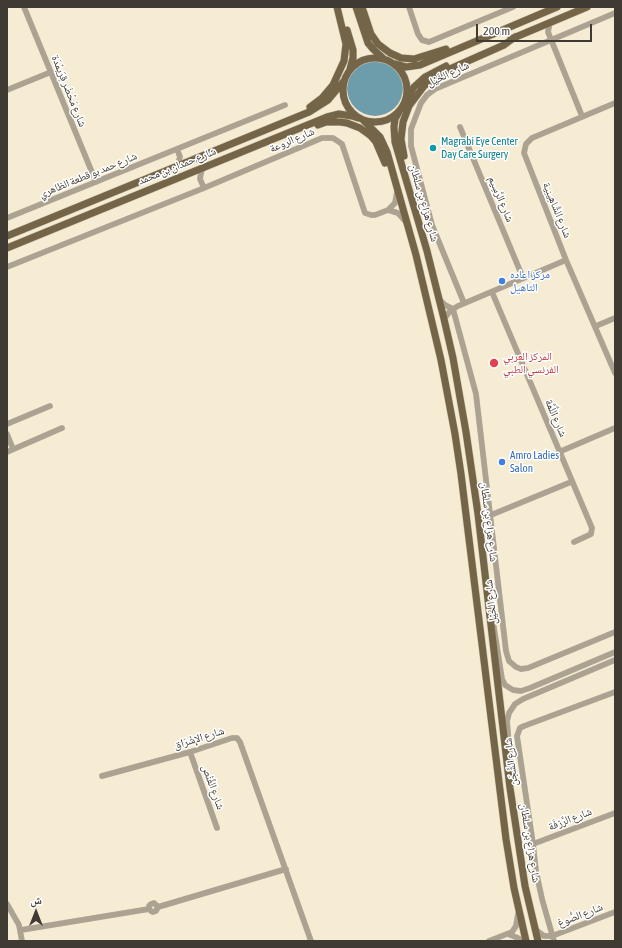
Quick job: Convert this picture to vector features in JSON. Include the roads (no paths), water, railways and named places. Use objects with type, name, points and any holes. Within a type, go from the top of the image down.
[{"type":"main road","points":[[257,134],[268,126],[316,103],[333,85],[341,69],[346,52],[344,35],[337,7]]},
{"type":"main road","points":[[340,7],[353,50],[351,65],[343,82],[342,93],[350,111],[361,119],[373,122],[383,122],[392,118],[399,112],[419,82],[431,73],[586,7]]},
{"type":"main road","points":[[356,7],[368,42],[376,52],[399,69],[404,76],[407,88],[406,100]]},
{"type":"main road","points":[[362,7],[371,34],[378,44],[390,53],[401,58],[420,58],[462,43],[477,41]]},
{"type":"main road","points":[[348,72],[358,63],[365,60],[379,58],[406,67],[420,65],[557,7]]},
{"type":"main road","points":[[407,184],[408,174],[402,147],[402,131],[406,114],[418,92],[430,80],[443,72],[504,45],[515,37]]},
{"type":"main road","name":"شارع حمدان بن محمد","points":[[7,236],[257,134],[319,107],[332,96],[343,82]]},
{"type":"main road","name":"شارع هزاع بن سلطان","points":[[399,112],[396,119],[394,134],[444,319],[453,358],[469,453],[510,788],[525,886],[538,941]]},
{"type":"main road","name":"شارع حمدان بن محمد","points":[[7,248],[333,115],[346,114],[361,119]]},
{"type":"main road","name":"شارع هزاع بن سلطان","points":[[361,119],[375,131],[384,144],[433,322],[455,434],[499,793],[519,911],[526,941]]},
{"type":"main road","points":[[261,144],[279,140],[326,122],[340,122],[354,125],[366,132],[376,142],[383,154],[388,175],[397,189]]},
{"type":"street","name":"شارع مَحْضَر قِرَيمْدَة","points":[[24,7],[96,182]]},
{"type":"street","points":[[409,7],[418,34],[422,40],[429,42],[513,7]]},
{"type":"street","name":"شارع الخَيْل","points":[[464,303],[430,218],[411,146],[410,135],[413,123],[424,98],[431,92],[615,14]]},
{"type":"street","points":[[550,22],[548,32],[582,116]]},
{"type":"street","points":[[539,27],[548,32]]},
{"type":"street","points":[[7,90],[51,72]]},
{"type":"street","name":"شارع الشَّاهِينِية","points":[[615,103],[532,138],[527,142],[524,150],[525,158],[566,260],[596,326],[615,373]]},
{"type":"street","name":"شارع حمد بو قطعة الظاهري","points":[[7,218],[285,105]]},
{"type":"street","name":"شارع الرَّسِيم","points":[[460,127],[523,278]]},
{"type":"street","name":"شارع الروعة","points":[[7,267],[204,188],[322,138],[328,137],[338,141],[344,149],[365,213],[368,215],[375,215],[388,210]]},
{"type":"street","points":[[177,149],[180,156],[189,162]]},
{"type":"street","points":[[177,167],[180,156]]},
{"type":"street","points":[[200,179],[204,167]]},
{"type":"street","points":[[189,173],[200,179],[204,188]]},
{"type":"street","points":[[388,210],[395,203],[397,189]]},
{"type":"street","points":[[388,210],[398,212],[407,224]]},
{"type":"street","points":[[444,319],[453,309],[464,303],[566,260]]},
{"type":"street","name":"شارع اللَّمَّة","points":[[492,292],[592,531],[589,536],[574,542]]},
{"type":"street","points":[[439,299],[445,305],[453,309]]},
{"type":"street","name":"شارع الخَيْل","points":[[453,309],[476,394],[507,656],[512,664],[520,669],[528,668],[615,632]]},
{"type":"street","points":[[596,326],[615,318]]},
{"type":"street","points":[[7,424],[50,406]]},
{"type":"street","points":[[7,434],[10,450],[62,428]]},
{"type":"street","points":[[559,452],[615,428]]},
{"type":"street","points":[[491,515],[571,482]]},
{"type":"street","points":[[489,610],[495,628],[502,679],[505,685],[513,690],[526,690],[615,652]]},
{"type":"street","points":[[510,788],[511,772],[507,721],[512,708],[523,699],[615,660]]},
{"type":"street","name":"شارع الشَّجَن","points":[[552,938],[538,885],[517,739],[518,732],[524,726],[615,692]]},
{"type":"street","name":"شارع الإِشْرَاق","points":[[102,776],[190,752],[232,738],[239,740],[311,941]]},
{"type":"street","name":"شارع الفُنْص","points":[[190,752],[217,828]]},
{"type":"street","name":"شارع الرَّزفَة","points":[[533,844],[615,813]]},
{"type":"street","points":[[21,930],[149,909],[150,912],[154,912],[158,907],[286,869]]},
{"type":"street","points":[[7,904],[21,930],[22,941]]},
{"type":"street","points":[[490,941],[512,932],[516,926],[519,911]]},
{"type":"street","name":"شارع الصُّوغ","points":[[543,941],[615,912]]},
{"type":"street","name":"شارع الصُّوغ","points":[[534,927],[541,934],[552,938]]},
{"type":"street","points":[[508,934],[522,941]]},
{"type":"water","points":[[369,60],[381,60],[391,64],[399,72],[403,82],[403,94],[399,104],[391,112],[381,116],[369,116],[359,112],[351,104],[347,94],[347,82],[351,72],[359,64]]},
{"type":"place","name":"Magrabi Eye Center Day Care Surgery","points":[[433,148]]},
{"type":"place","name":"مركز اعاده التاهيل","points":[[502,281]]},
{"type":"place","name":"المركز العربي الفرنسي الطبي","points":[[494,363]]},
{"type":"place","name":"Amro Ladies Salon","points":[[502,462]]}]
